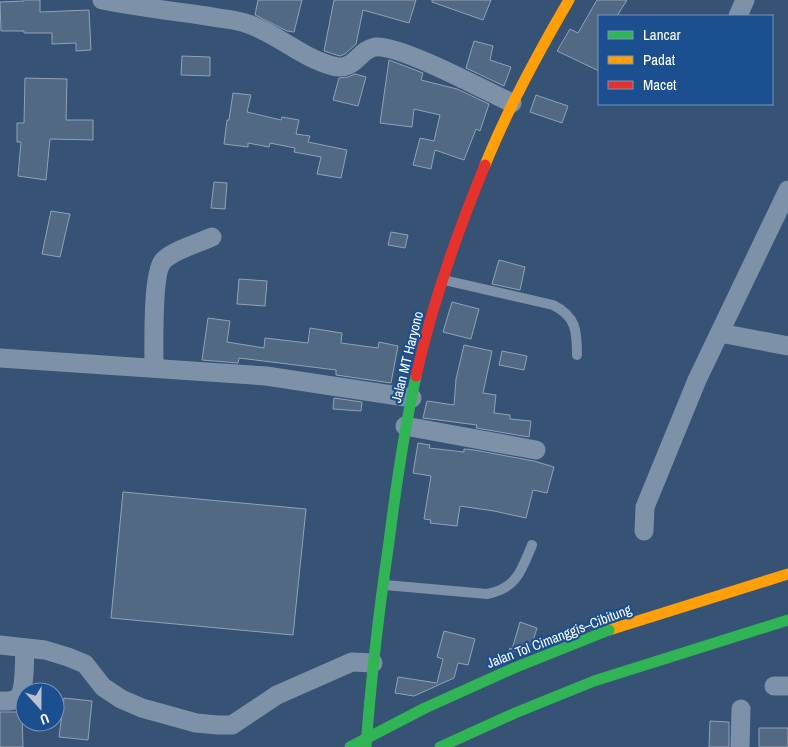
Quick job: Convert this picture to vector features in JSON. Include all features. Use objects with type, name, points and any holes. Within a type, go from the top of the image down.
[{"type":"main road","name":"Jalan MT Haryono","points":[[366,747],[373,663],[383,585],[406,426],[424,346],[444,279],[476,186],[499,128],[564,2]]},
{"type":"main road","name":"Jalan Tol Cimanggis–Cibitung","points":[[350,747],[425,708],[514,668],[608,630],[788,574]]},
{"type":"main road","points":[[440,747],[515,713],[594,681],[788,620]]},
{"type":"street","points":[[102,0],[246,23],[266,31],[310,57],[335,67],[345,67],[352,64],[368,50],[376,47],[384,48],[412,56],[512,103]]},
{"type":"street","points":[[738,15],[745,0]]},
{"type":"street","points":[[644,531],[645,507],[697,380],[788,190]]},
{"type":"street","points":[[154,368],[155,302],[158,270],[162,262],[177,252],[212,237]]},
{"type":"street","points":[[720,333],[788,346]]},
{"type":"street","points":[[0,358],[266,376],[412,398]]},
{"type":"street","points":[[406,426],[536,450]]},
{"type":"street","points":[[0,645],[45,650],[85,664],[103,687],[121,699],[142,708],[196,723],[218,725],[232,725],[277,695],[352,662],[373,663]]},
{"type":"street","points":[[0,701],[16,699],[21,694],[25,648]]},
{"type":"street","points":[[740,747],[741,709]]},
{"type":"lane","points":[[444,279],[553,305],[564,311],[571,319],[577,334],[577,355]]},
{"type":"lane","points":[[383,585],[487,594],[501,591],[513,582],[523,567],[532,545]]},
{"type":"building","points":[[40,0],[40,12],[89,10],[91,50],[76,51],[76,43],[52,44],[52,33],[1,31],[0,2]]},
{"type":"building","points":[[258,0],[302,0],[294,32],[287,31],[255,15]]},
{"type":"building","points":[[334,0],[416,0],[409,23],[363,10],[356,44],[340,56],[324,51]]},
{"type":"building","points":[[432,0],[491,0],[483,20],[432,2]]},
{"type":"building","points":[[597,0],[627,0],[618,15],[598,15],[598,71],[557,51],[570,29],[578,33]]},
{"type":"building","points":[[474,41],[493,46],[490,60],[511,67],[504,86],[466,68]]},
{"type":"building","points":[[182,56],[210,57],[210,76],[181,75]]},
{"type":"building","points":[[389,60],[423,73],[421,80],[457,89],[489,104],[480,131],[476,129],[464,160],[435,150],[431,169],[413,165],[420,138],[434,141],[440,115],[414,109],[412,127],[380,123]]},
{"type":"building","points":[[355,74],[366,77],[358,106],[333,100],[339,78]]},
{"type":"building","points":[[25,78],[67,79],[66,120],[93,120],[93,140],[50,139],[46,180],[18,176],[21,142],[17,142],[17,123],[24,123]]},
{"type":"building","points":[[233,93],[251,95],[247,112],[281,120],[282,117],[299,120],[296,134],[310,136],[308,142],[347,150],[341,178],[317,174],[321,157],[294,152],[295,148],[270,143],[269,147],[248,143],[248,147],[224,144]]},
{"type":"building","points":[[536,95],[568,106],[562,123],[530,112]]},
{"type":"building","points":[[214,182],[227,183],[225,209],[211,208]]},
{"type":"building","points":[[51,211],[70,214],[60,257],[42,254]]},
{"type":"building","points":[[391,232],[408,235],[405,248],[388,245]]},
{"type":"building","points":[[499,260],[525,267],[520,290],[492,284]]},
{"type":"building","points":[[239,279],[267,281],[265,306],[237,304]]},
{"type":"building","points":[[452,302],[479,309],[471,339],[443,332]]},
{"type":"building","points":[[208,318],[230,321],[227,342],[264,348],[265,338],[308,343],[310,328],[342,333],[341,343],[378,348],[379,342],[398,346],[391,383],[336,375],[336,370],[239,358],[238,363],[202,360]]},
{"type":"building","points":[[464,345],[492,351],[483,393],[496,395],[494,413],[510,415],[510,419],[531,421],[529,437],[476,428],[477,425],[423,418],[427,401],[454,405],[456,379]]},
{"type":"building","points":[[502,351],[527,356],[524,370],[499,365]]},
{"type":"building","points":[[334,398],[362,402],[361,411],[333,409]]},
{"type":"building","points":[[418,443],[430,445],[429,448],[464,452],[464,449],[474,450],[534,461],[554,467],[547,493],[533,490],[526,518],[460,506],[457,526],[430,523],[431,520],[424,519],[431,476],[413,473]]},
{"type":"building","points":[[123,492],[306,509],[293,635],[111,618]]},
{"type":"building","points":[[520,622],[537,628],[532,644],[508,654],[510,648],[512,649]]},
{"type":"building","points":[[444,631],[475,639],[468,665],[458,663],[454,678],[414,696],[395,693],[398,677],[437,683],[443,659],[437,657]]},
{"type":"building","points":[[65,698],[92,701],[88,740],[59,737],[60,732],[65,732]]},
{"type":"building","points":[[0,712],[15,712],[15,732],[23,732],[23,747],[0,747]]},
{"type":"building","points":[[710,721],[729,722],[729,747],[709,747]]},
{"type":"building","points":[[759,728],[788,728],[788,747],[759,747]]},
{"type":"traffic: fast","points":[[366,747],[382,593],[401,459],[416,376]]},
{"type":"traffic: fast","points":[[440,747],[515,713],[594,681],[788,620]]},
{"type":"traffic: fast","points":[[350,747],[425,708],[514,668],[609,630]]},
{"type":"traffic: slow","points":[[485,165],[524,81],[569,0]]},
{"type":"traffic: slow","points":[[609,630],[788,574]]},
{"type":"traffic: jam","points":[[416,376],[422,349],[446,269],[485,165]]}]
